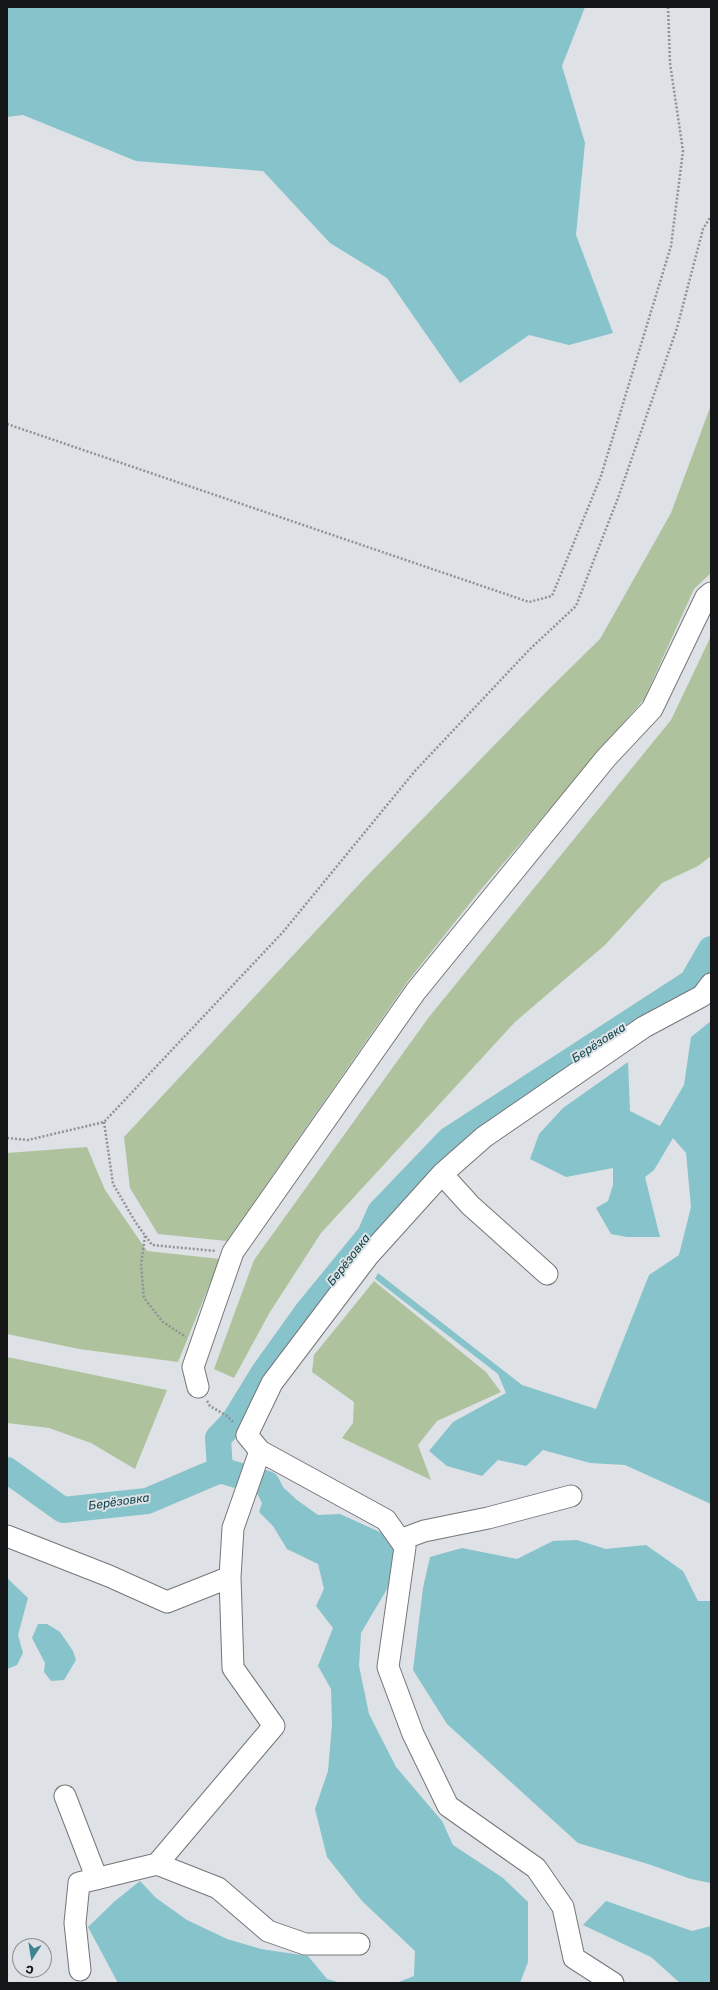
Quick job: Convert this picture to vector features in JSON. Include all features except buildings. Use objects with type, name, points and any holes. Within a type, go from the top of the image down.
[{"type":"street","points":[[198,1387],[193,1367],[233,1252],[416,991],[606,758],[652,709],[706,597],[711,593]]},
{"type":"street","points":[[613,1983],[574,1958],[563,1907],[536,1868],[448,1806],[413,1734],[388,1667],[405,1547],[386,1520],[260,1451],[247,1435],[272,1383],[368,1256],[442,1174],[484,1137],[644,1027],[702,996],[711,984]]},
{"type":"street","points":[[442,1174],[470,1205],[547,1274]]},
{"type":"street","points":[[157,1864],[274,1726],[233,1668],[230,1577],[233,1528],[260,1451]]},
{"type":"street","points":[[400,1540],[424,1531],[488,1518],[571,1496]]},
{"type":"street","points":[[7,1536],[109,1576],[167,1602],[230,1577]]},
{"type":"street","points":[[65,1796],[97,1879]]},
{"type":"street","points":[[80,1970],[75,1923],[79,1883],[157,1864],[218,1888],[268,1932],[305,1944],[359,1944]]},
{"type":"path","points":[[7,424],[529,602],[552,596],[601,476],[671,246],[683,151],[670,63],[668,7]]},
{"type":"path","points":[[7,1138],[28,1140],[104,1122],[283,932],[415,771],[529,650],[576,606],[633,453],[677,328],[703,229],[711,216]]},
{"type":"path","points":[[104,1122],[113,1184],[152,1245],[233,1252]]},
{"type":"path","points":[[145,1235],[141,1265],[144,1298],[163,1322],[196,1343],[200,1348]]},
{"type":"path","points":[[198,1387],[210,1406],[227,1416]]},
{"type":"green space","points":[[711,405],[711,573],[694,589],[644,699],[478,893],[408,981],[227,1241],[158,1234],[130,1188],[124,1137],[365,878],[549,689],[600,639],[671,513]]},
{"type":"green space","points":[[711,636],[711,856],[698,866],[662,883],[605,945],[515,1022],[321,1233],[270,1312],[234,1378],[214,1369],[254,1260],[429,1017],[671,720]]},
{"type":"green space","points":[[87,1147],[105,1190],[147,1251],[220,1259],[178,1362],[79,1349],[7,1334],[7,1153]]},
{"type":"green space","points":[[374,1281],[486,1372],[501,1392],[437,1421],[418,1445],[431,1480],[342,1438],[353,1423],[354,1402],[312,1372],[314,1355]]},
{"type":"green space","points":[[7,1357],[167,1390],[135,1469],[91,1443],[49,1428],[7,1423]]},
{"type":"water","points":[[7,7],[585,7],[562,66],[585,143],[576,235],[613,333],[569,345],[529,335],[460,383],[387,278],[330,243],[263,171],[136,161],[23,115],[7,117]]},
{"type":"water","points":[[711,1021],[711,1504],[625,1465],[590,1463],[543,1450],[526,1466],[498,1460],[482,1476],[447,1466],[429,1451],[453,1422],[506,1393],[498,1374],[375,1279],[378,1273],[522,1385],[596,1409],[649,1275],[679,1255],[691,1207],[686,1153],[673,1138],[654,1170],[645,1177],[660,1237],[627,1237],[611,1234],[596,1208],[608,1201],[613,1185],[613,1168],[566,1177],[530,1159],[539,1134],[563,1108],[628,1062],[630,1111],[660,1126],[684,1085],[691,1037]]},
{"type":"water","points":[[271,1476],[297,1500],[318,1515],[340,1514],[393,1538],[400,1567],[361,1633],[359,1666],[369,1714],[396,1767],[442,1821],[453,1845],[503,1878],[528,1902],[528,1962],[520,1983],[396,1983],[414,1976],[415,1951],[362,1901],[327,1857],[315,1809],[328,1771],[332,1724],[331,1689],[318,1666],[333,1628],[316,1606],[324,1589],[318,1564],[287,1549],[273,1526],[259,1512]]},
{"type":"water","points":[[577,1540],[606,1549],[646,1545],[683,1571],[698,1601],[711,1601],[711,1883],[691,1879],[648,1864],[578,1843],[447,1724],[413,1670],[423,1588],[430,1557],[462,1548],[517,1559],[553,1541]]},
{"type":"water","points":[[7,1578],[28,1598],[18,1635],[23,1653],[17,1665],[7,1669]]},
{"type":"water","points":[[38,1624],[47,1624],[60,1632],[73,1651],[76,1660],[64,1680],[51,1681],[44,1672],[45,1663],[32,1638]]},
{"type":"water","points":[[140,1881],[156,1898],[187,1920],[227,1939],[261,1949],[308,1956],[327,1979],[341,1983],[118,1983],[88,1927],[115,1901]]},
{"type":"water","points":[[606,1901],[692,1931],[711,1926],[711,1983],[680,1983],[651,1957],[583,1925]]},
{"type":"waterway","name":"Берёзовка","points":[[7,1470],[63,1510],[147,1501],[220,1470],[218,1438],[234,1421],[264,1372],[307,1312],[370,1235],[380,1212],[449,1140],[692,982],[711,949]]},
{"type":"waterway","points":[[220,1470],[267,1484],[284,1518]]}]
